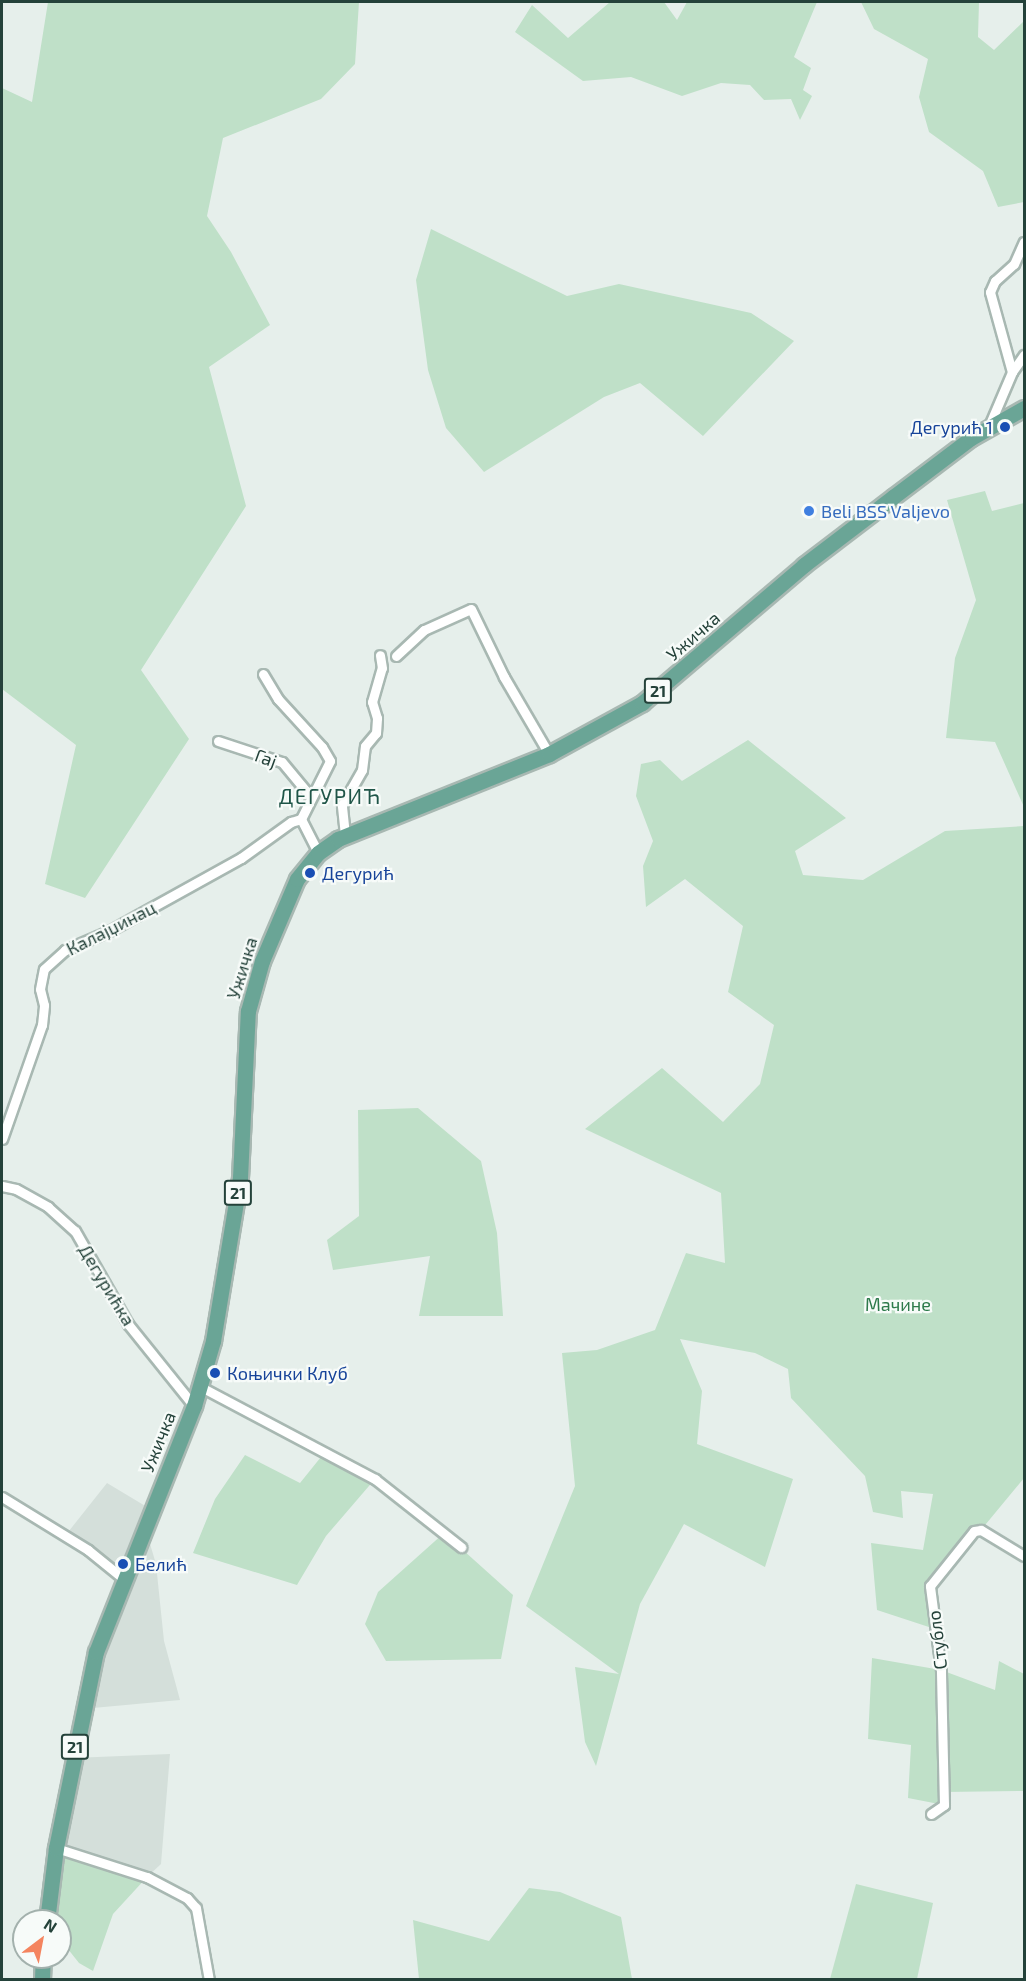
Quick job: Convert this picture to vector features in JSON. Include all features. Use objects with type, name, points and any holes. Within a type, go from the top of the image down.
[{"type":"main road","name":"Ужичка","points":[[48,1909],[56,1848],[89,1678],[124,1579],[201,1387],[216,1330],[239,1189],[246,1036],[251,997],[288,898],[318,853],[345,835],[549,754],[603,727],[658,691],[804,565],[990,426],[1024,408]]},
{"type":"street","points":[[1012,372],[990,292],[995,281],[1014,264],[1024,242]]},
{"type":"street","points":[[990,426],[1012,372],[1024,355]]},
{"type":"street","points":[[396,656],[424,630],[471,609],[504,677],[549,754]]},
{"type":"street","points":[[345,835],[342,805],[362,770],[365,746],[376,733],[377,718],[372,702],[382,668],[380,655]]},
{"type":"street","points":[[263,674],[278,699],[322,747],[330,761],[301,819],[318,853]]},
{"type":"street","name":"Гај","points":[[218,741],[282,762],[311,797]]},
{"type":"street","name":"Калајџинац","points":[[2,1139],[42,1025],[44,1005],[40,989],[44,969],[65,950],[111,930],[241,858],[281,829],[301,819]]},
{"type":"street","name":"Дегурићка","points":[[2,1186],[16,1189],[48,1207],[75,1231],[128,1324],[194,1406]]},
{"type":"street","points":[[201,1387],[375,1479],[461,1547]]},
{"type":"street","points":[[2,1497],[88,1550],[124,1579]]},
{"type":"street","name":"Стубло","points":[[931,1814],[944,1805],[941,1670],[930,1586],[974,1532],[981,1530],[1024,1556]]},
{"type":"street","points":[[56,1848],[147,1877],[187,1898],[196,1908],[209,1980]]},
{"type":"shaded area","points":[[107,1483],[152,1510],[145,1527],[156,1564],[164,1641],[180,1700],[82,1709],[124,1579],[65,1536]]},
{"type":"shaded area","points":[[170,1754],[161,1864],[147,1877],[56,1848],[73,1758]]},
{"type":"green space","points":[[48,2],[359,2],[355,64],[321,99],[223,138],[207,216],[231,252],[270,325],[209,367],[246,506],[141,670],[189,739],[85,898],[45,884],[76,745],[2,689],[2,88],[32,102]]},
{"type":"green space","points":[[610,2],[664,2],[677,20],[687,2],[817,2],[794,57],[811,68],[803,90],[812,96],[800,120],[791,99],[764,100],[750,85],[721,83],[682,96],[631,77],[583,81],[515,32],[532,5],[568,38]]},
{"type":"green space","points":[[861,2],[979,2],[978,37],[994,50],[1024,21],[1024,202],[998,207],[983,171],[929,132],[919,97],[928,59],[874,29]]},
{"type":"green space","points":[[431,229],[567,296],[619,284],[751,313],[794,341],[703,436],[640,383],[604,397],[484,472],[446,428],[428,370],[416,280]]},
{"type":"green space","points":[[985,491],[992,511],[1024,503],[1024,807],[995,742],[946,738],[955,658],[976,600],[947,500]]},
{"type":"green space","name":"Мачине","points":[[748,740],[846,818],[795,851],[803,875],[863,880],[945,831],[1024,826],[1024,1478],[981,1530],[974,1532],[931,1586],[935,1629],[877,1610],[871,1543],[923,1550],[933,1494],[901,1491],[903,1518],[873,1512],[865,1476],[791,1398],[788,1369],[755,1353],[680,1339],[702,1391],[697,1444],[793,1479],[765,1567],[684,1524],[640,1604],[596,1766],[585,1742],[575,1667],[619,1674],[526,1606],[575,1486],[562,1353],[597,1350],[655,1330],[686,1253],[725,1263],[721,1193],[585,1129],[662,1068],[723,1122],[760,1084],[774,1025],[728,992],[743,926],[685,879],[646,907],[643,866],[653,841],[636,796],[641,764],[660,760],[682,781]]},
{"type":"green space","points":[[418,1108],[481,1161],[497,1233],[503,1316],[419,1316],[430,1256],[333,1270],[327,1240],[359,1216],[358,1110]]},
{"type":"green space","points":[[325,1452],[375,1479],[326,1536],[297,1585],[193,1553],[215,1499],[245,1455],[300,1483]]},
{"type":"green space","points":[[444,1533],[513,1595],[501,1659],[386,1661],[365,1624],[378,1592]]},
{"type":"green space","points":[[872,1658],[941,1670],[995,1690],[999,1661],[1024,1674],[1024,1791],[944,1792],[944,1805],[908,1798],[911,1745],[868,1739]]},
{"type":"green space","points":[[56,1848],[147,1877],[113,1914],[93,1971],[79,1963],[72,1954],[72,1909],[48,1909]]},
{"type":"green space","points":[[856,1884],[933,1903],[917,1979],[830,1979]]},
{"type":"green space","points":[[529,1888],[560,1892],[621,1917],[632,1979],[419,1979],[413,1920],[489,1941]]},
{"type":"place","name":"Дегурић 1","points":[[1005,427]]},
{"type":"place","name":"Beli BSS Valjevo","points":[[809,511]]},
{"type":"place","name":"Дегурић","points":[[310,873]]},
{"type":"place","name":"Коњички Клуб","points":[[215,1373]]},
{"type":"place","name":"Белић","points":[[123,1564]]},
{"type":"district","name":"ДЕГУРИЋ","points":[[330,796]]}]
